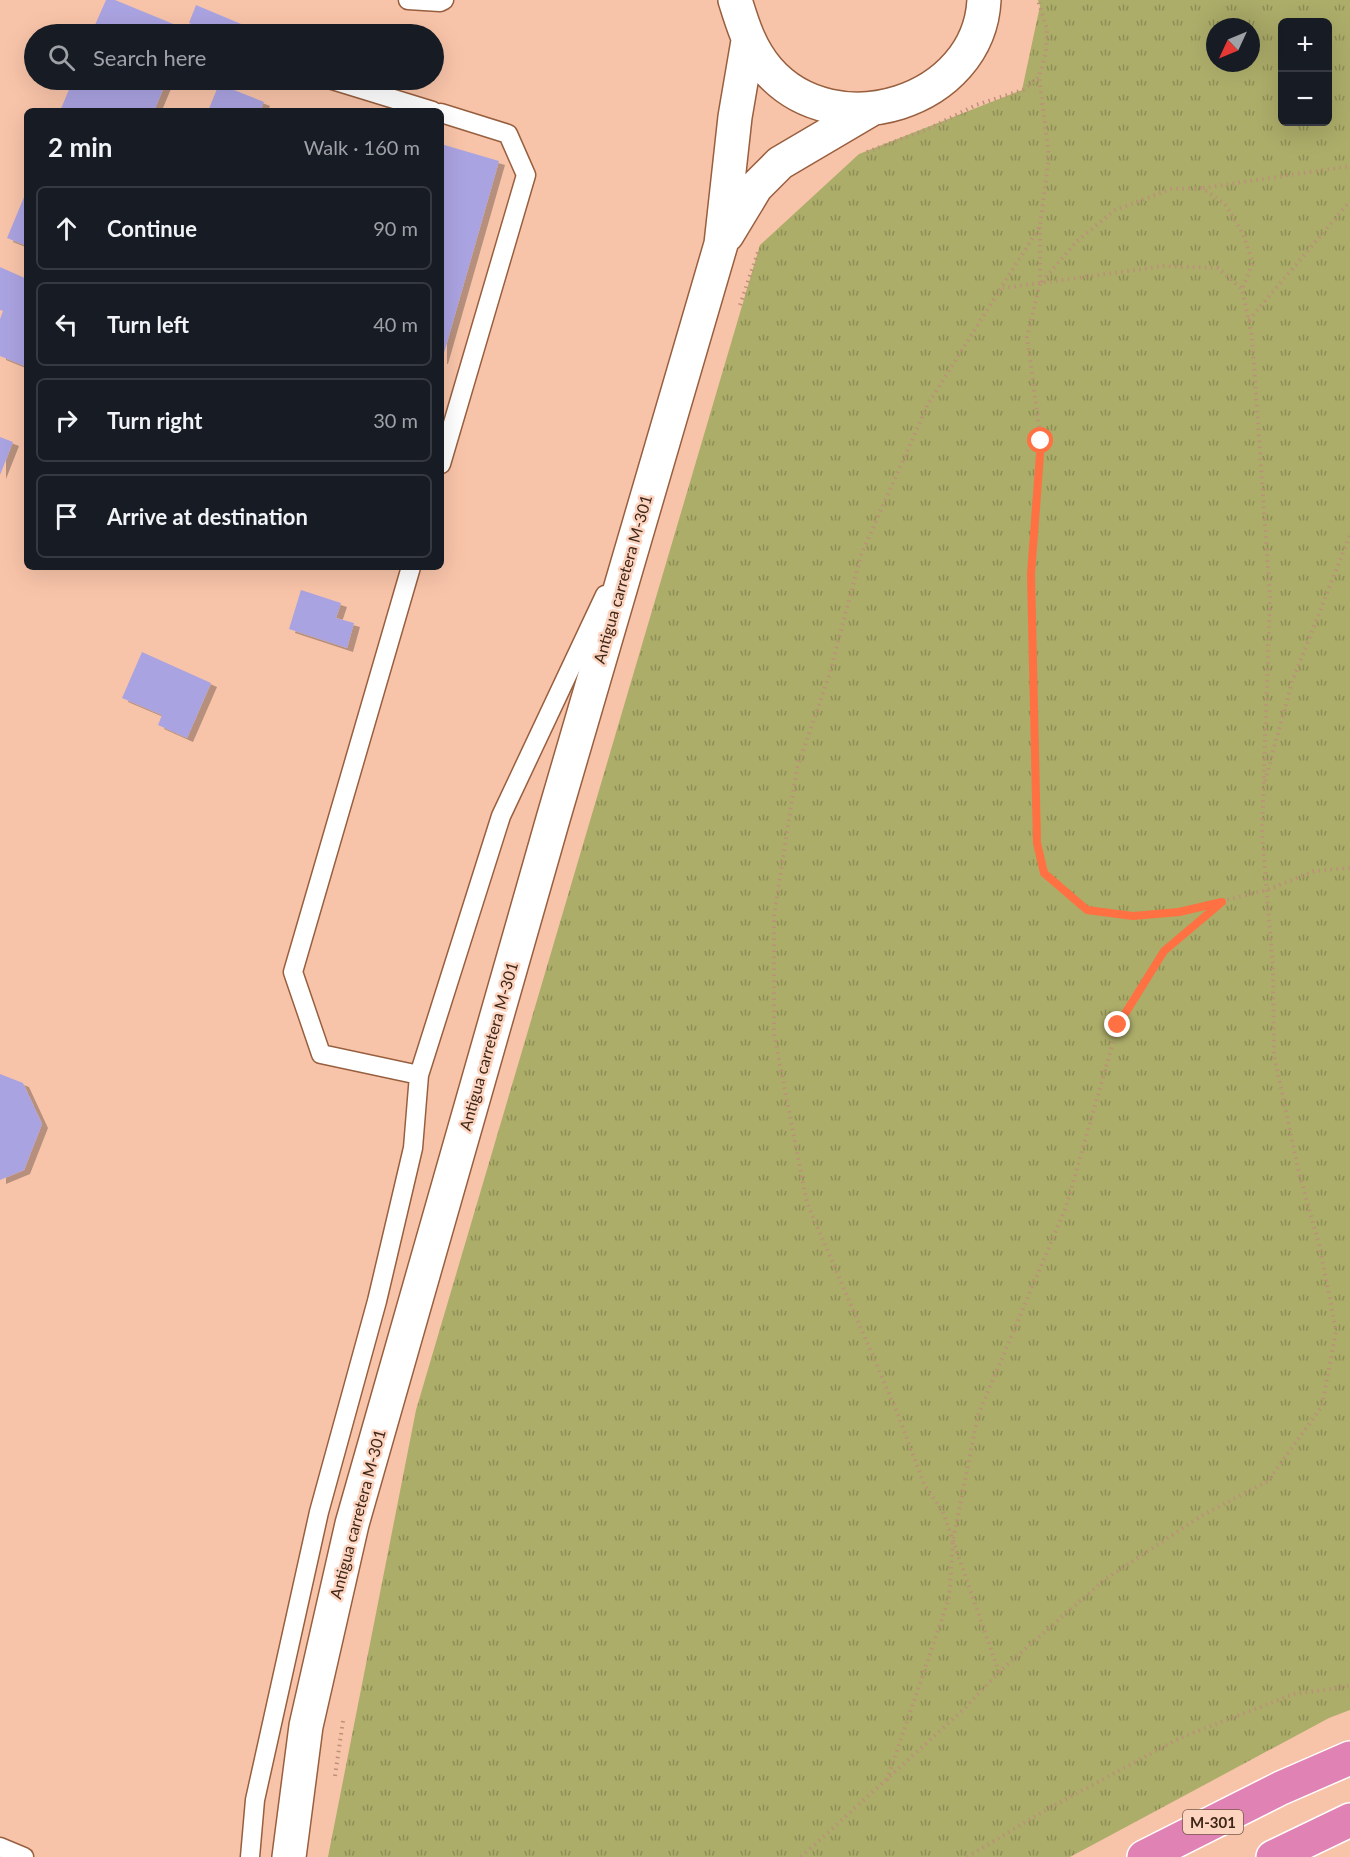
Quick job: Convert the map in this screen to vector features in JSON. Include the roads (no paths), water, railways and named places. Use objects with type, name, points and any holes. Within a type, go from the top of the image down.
[{"type":"highway","name":"M-301","points":[[1144,1857],[1281,1788],[1350,1758]]},
{"type":"highway","points":[[1273,1857],[1350,1820]]},
{"type":"street","points":[[735,0],[748,40],[769,71],[798,94],[833,108],[870,110],[909,101],[944,80],[969,49],[984,12],[984,0]]},
{"type":"street","name":"Antigua carretera M-301","points":[[289,1857],[306,1726],[352,1524],[721,244],[735,117],[748,40]]},
{"type":"street","name":"Antigua carretera M-301","points":[[721,244],[756,187],[780,163],[870,110]]},
{"type":"lane","points":[[408,0],[444,0]]},
{"type":"lane","points":[[365,90],[424,108]]},
{"type":"lane","points":[[444,114],[508,134],[526,175],[444,454]]},
{"type":"lane","points":[[250,1857],[255,1800],[319,1512],[377,1301],[413,1148],[419,1075],[501,816],[639,523]]},
{"type":"lane","points":[[410,570],[292,972],[321,1054],[419,1075]]},
{"type":"lane","points":[[0,1847],[22,1857]]}]
